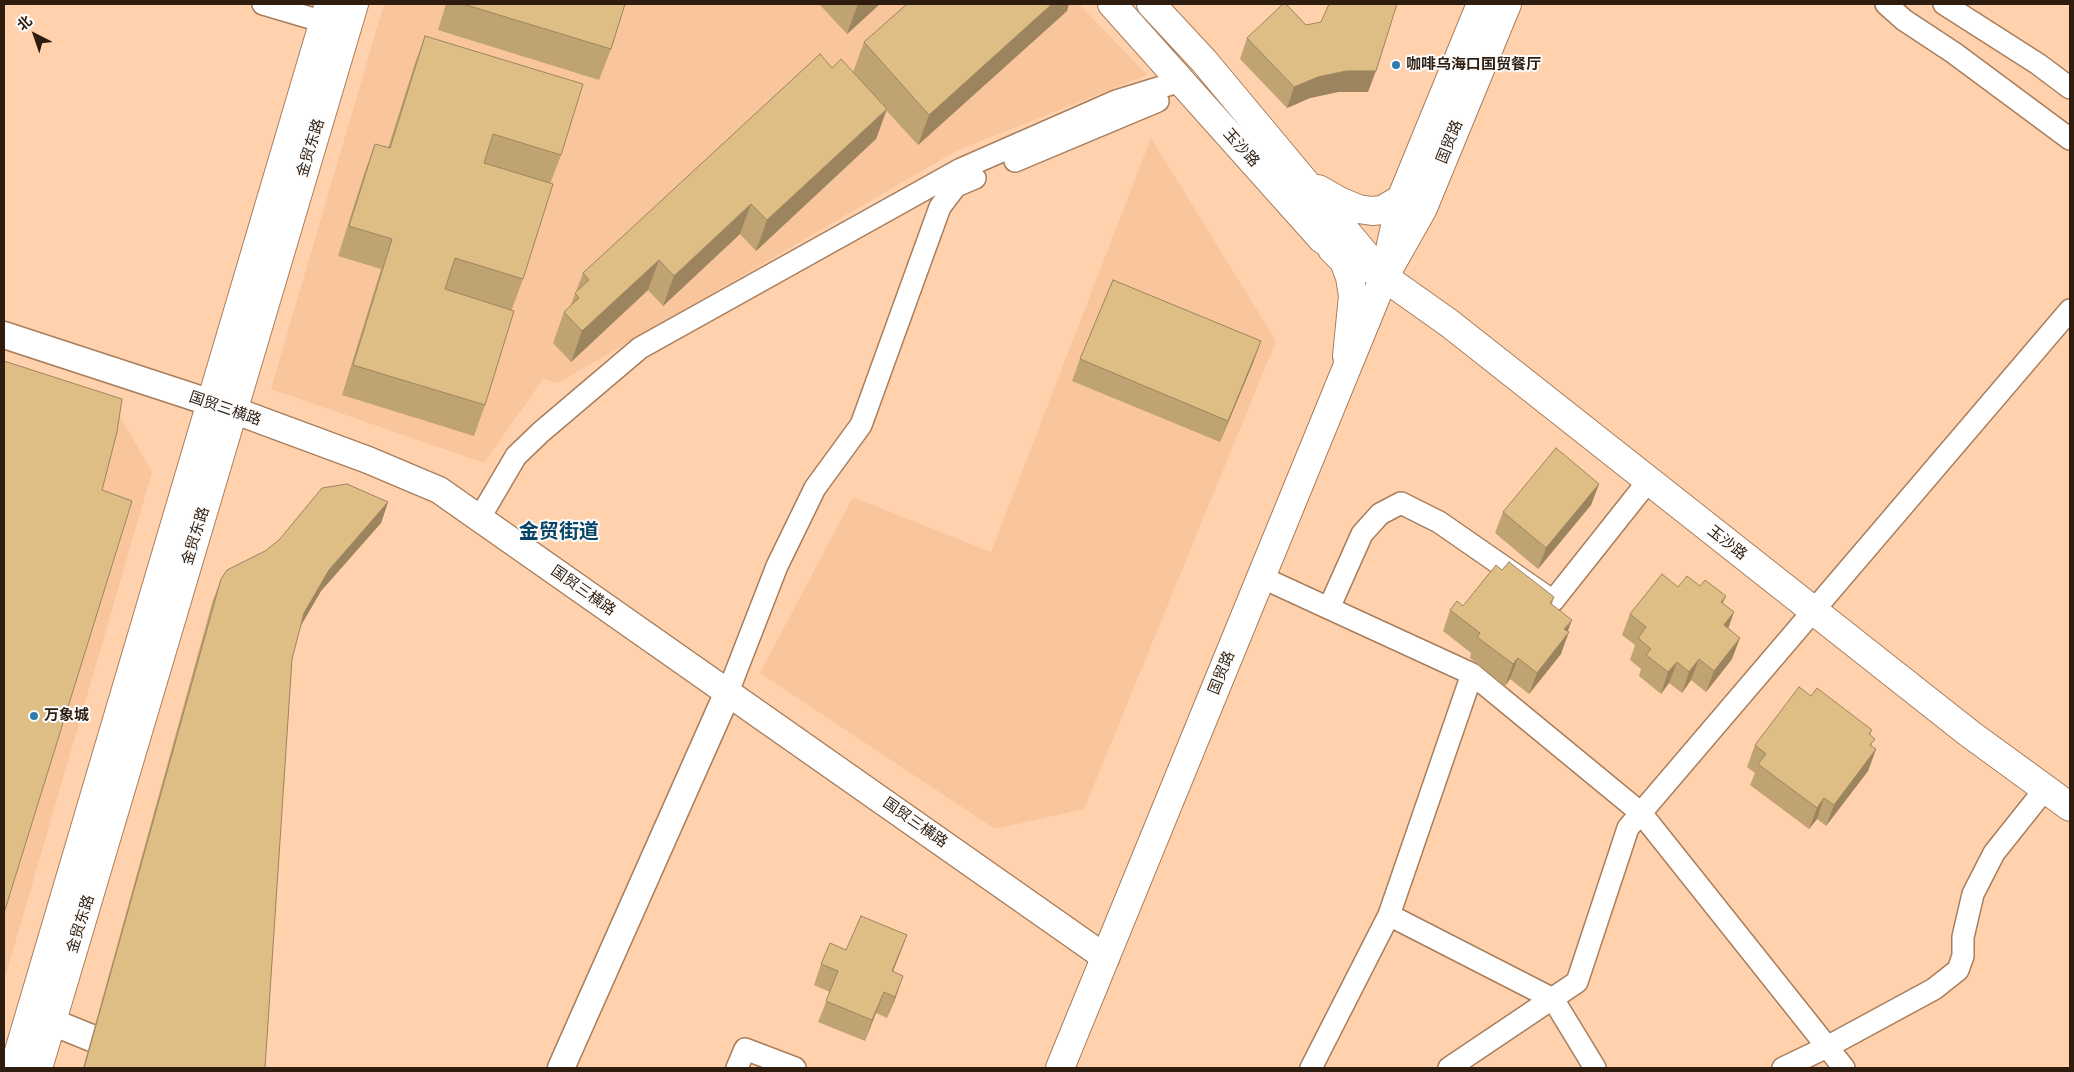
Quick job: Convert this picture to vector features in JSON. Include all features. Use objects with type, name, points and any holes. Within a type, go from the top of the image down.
[{"type":"main road","name":"金贸东路","points":[[14,1068],[222,407],[354,4]]},
{"type":"main road","name":"玉沙路","points":[[1112,4],[1322,239],[1384,277],[1426,306],[1970,734],[2070,808]]},
{"type":"main road","name":"玉沙路","points":[[1150,4],[1204,61],[1384,277]]},
{"type":"main road","name":"国贸路","points":[[1060,1068],[1384,277],[1412,204],[1481,4]]},
{"type":"main road","name":"国贸路","points":[[1412,204],[1506,4]]},
{"type":"main road","name":"金贸东路","points":[[38,1068],[222,407],[326,13]]},
{"type":"main road","points":[[1306,182],[1339,201],[1358,209],[1382,210],[1412,204],[1411,243],[1404,273],[1408,288],[1426,306]]},
{"type":"main road","points":[[1322,239],[1344,261],[1350,277],[1353,296],[1344,376]]},
{"type":"street","points":[[263,4],[326,13]]},
{"type":"street","points":[[1886,4],[1904,20],[1954,53],[2070,139]]},
{"type":"street","points":[[1944,4],[2038,64],[2070,88]]},
{"type":"street","points":[[479,519],[516,456],[640,348],[961,169],[1116,102],[1184,85]]},
{"type":"street","points":[[561,1068],[728,692],[777,566],[815,488],[861,425],[940,207],[956,186],[1184,85]]},
{"type":"street","points":[[1449,1068],[1577,982],[1628,828],[2070,310]]},
{"type":"street","name":"国贸三横路","points":[[4,335],[222,407],[368,460],[439,490],[1106,958]]},
{"type":"street","points":[[1329,608],[1362,534],[1380,514],[1401,503],[1439,522],[1553,601],[1648,480]]},
{"type":"street","points":[[1262,577],[1472,674],[1641,814],[1844,1068]]},
{"type":"street","points":[[1311,1068],[1389,915],[1472,674]]},
{"type":"street","points":[[1784,1068],[1934,989],[1958,970],[1964,956],[1963,937],[1973,894],[1994,853],[2045,789]]},
{"type":"street","points":[[1389,915],[1552,999],[1594,1068]]},
{"type":"street","points":[[52,1022],[166,1068]]},
{"type":"street","points":[[737,1068],[744,1049],[795,1068]]},
{"type":"shaded area","points":[[384,4],[1079,4],[1147,75],[956,151],[558,383],[543,379],[484,463],[271,389]]},
{"type":"shaded area","points":[[1151,138],[1276,341],[1084,809],[995,829],[760,673],[853,497],[991,552]]},
{"type":"shaded area","name":"万象城","points":[[4,376],[113,404],[152,472],[4,981]]},
{"type":"building","points":[[463,4],[625,4],[611,49]]},
{"type":"building","points":[[907,4],[1052,4],[929,115],[864,42]]},
{"type":"building","points":[[1283,4],[1286,4],[1306,25],[1321,22],[1329,4],[1397,4],[1376,71],[1346,71],[1318,77],[1294,87],[1247,38]]},
{"type":"building","points":[[425,36],[583,84],[561,155],[493,134],[484,163],[553,184],[523,279],[455,258],[445,289],[514,311],[485,405],[353,365],[392,239],[349,226],[375,144],[390,148]]},
{"type":"building","points":[[820,54],[832,68],[841,59],[887,109],[767,220],[751,204],[674,276],[659,260],[582,331],[564,312],[579,298],[575,293],[589,280],[583,273]]},
{"type":"building","points":[[1113,280],[1261,341],[1228,421],[1080,359]]},
{"type":"building","name":"万象城","points":[[4,361],[122,399],[117,432],[102,490],[132,501],[4,913]]},
{"type":"building","points":[[1556,448],[1599,484],[1546,548],[1503,512]]},
{"type":"building","points":[[347,484],[388,502],[329,570],[304,613],[292,659],[265,1068],[84,1068],[221,579],[227,570],[265,551],[279,540],[322,488]]},
{"type":"building","points":[[1509,562],[1554,597],[1550,603],[1572,620],[1564,629],[1569,632],[1537,673],[1518,658],[1513,664],[1477,637],[1480,633],[1450,610],[1457,601],[1463,606],[1496,565],[1502,570]]},
{"type":"building","points":[[1662,574],[1678,587],[1687,576],[1700,586],[1705,580],[1726,596],[1721,602],[1734,612],[1724,625],[1740,638],[1714,671],[1699,659],[1689,672],[1677,662],[1668,672],[1646,655],[1651,649],[1638,638],[1646,627],[1630,614]]},
{"type":"building","points":[[1799,687],[1811,696],[1817,688],[1872,730],[1869,734],[1875,739],[1870,745],[1876,749],[1834,805],[1824,798],[1817,808],[1758,764],[1766,754],[1755,745]]},
{"type":"building","points":[[861,916],[907,935],[892,971],[903,976],[895,997],[884,992],[872,1020],[826,1001],[838,971],[821,964],[830,943],[846,950]]},
{"type":"place","name":"咖啡乌海口国贸餐厅","points":[[1396,65]]},
{"type":"place","name":"万象城","points":[[34,716]]},
{"type":"district","name":"金贸街道","points":[[559,532]]}]
